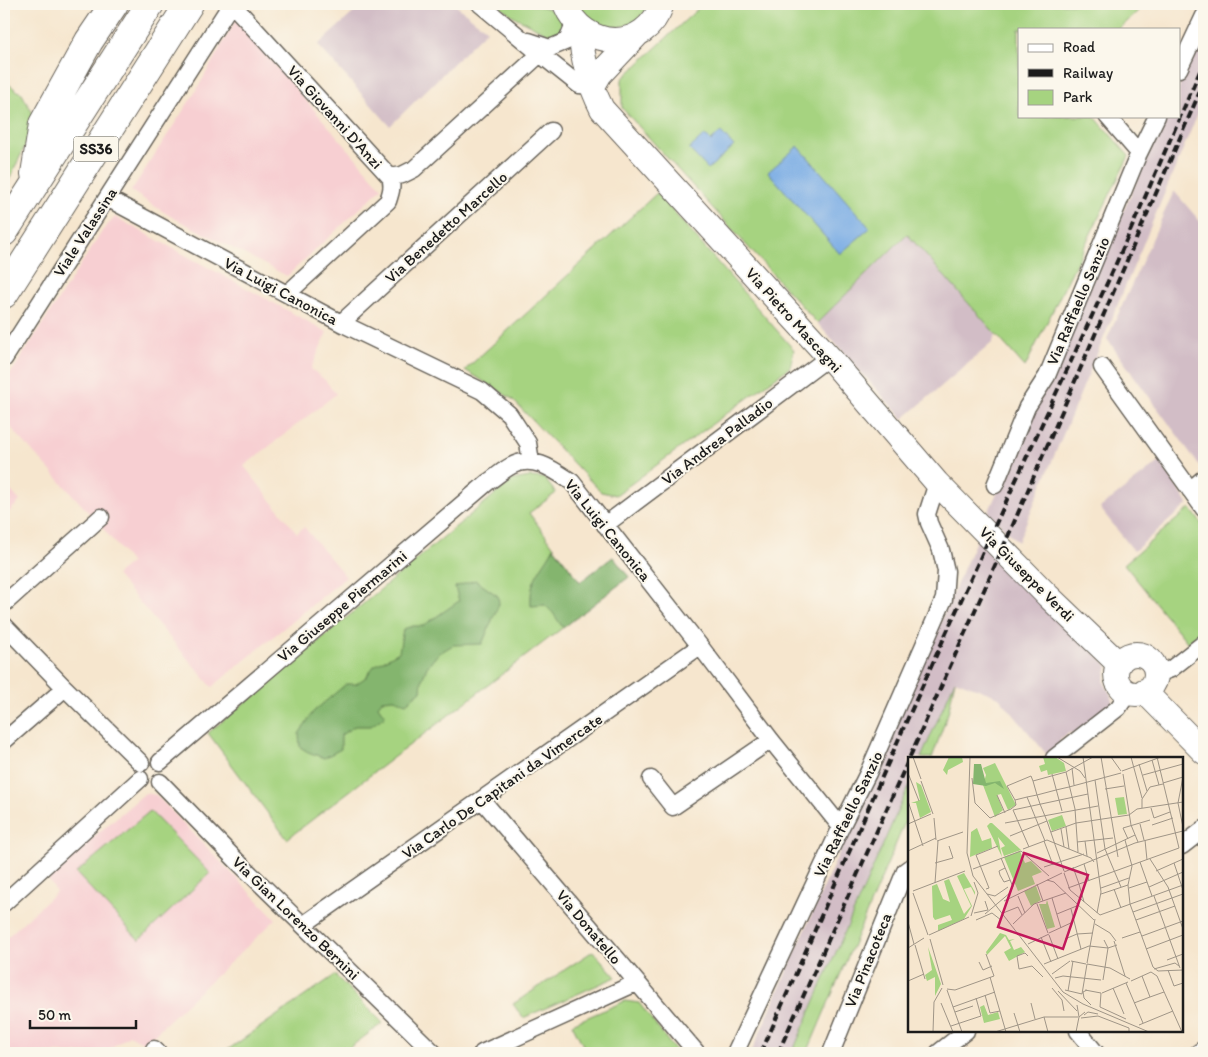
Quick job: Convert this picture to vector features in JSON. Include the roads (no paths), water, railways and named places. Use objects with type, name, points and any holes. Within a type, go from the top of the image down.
[{"type":"highway","points":[[33,186],[43,124],[89,41],[114,4]]},
{"type":"highway","name":"SS36","points":[[4,232],[150,4]]},
{"type":"highway","name":"SS36","points":[[4,294],[189,4]]},
{"type":"highway","points":[[100,142],[185,38],[207,4]]},
{"type":"street","name":"Via Giovanni D'Anzi","points":[[232,4],[390,177],[392,183],[388,201],[287,294]]},
{"type":"street","name":"Viale Valassina","points":[[4,359],[232,4]]},
{"type":"street","points":[[480,4],[578,85],[593,86],[600,74],[637,34],[648,26],[665,8]]},
{"type":"street","points":[[524,40],[550,48],[567,40],[569,15]]},
{"type":"street","points":[[569,15],[594,36],[608,40],[623,39],[637,34]]},
{"type":"street","name":"Via Pietro Mascagni","points":[[569,15],[580,40],[586,66],[602,109],[829,357],[937,483]]},
{"type":"street","points":[[1180,67],[1204,16]]},
{"type":"street","name":"Via Giovanni D'Anzi","points":[[390,177],[414,169],[540,54]]},
{"type":"street","points":[[1110,118],[1139,153]]},
{"type":"street","name":"Via Raffaello Sanzio","points":[[995,485],[1027,407],[1047,376],[1139,153],[1156,118]]},
{"type":"street","name":"Via Benedetto Marcello","points":[[341,323],[550,131]]},
{"type":"street","name":"Via Luigi Canonica","points":[[106,198],[341,323],[482,391],[509,414],[528,443],[531,462],[549,466],[572,482],[700,646],[770,740],[841,827]]},
{"type":"street","name":"Via Andrea Palladio","points":[[605,525],[829,357]]},
{"type":"street","points":[[1102,367],[1204,509]]},
{"type":"street","name":"Via Giuseppe Piermarini","points":[[160,762],[488,482],[512,465],[531,462]]},
{"type":"street","points":[[1190,490],[1204,478]]},
{"type":"street","name":"Via Raffaello Sanzio","points":[[736,1053],[868,773],[944,599],[946,570],[927,514],[937,483]]},
{"type":"street","name":"Via Giuseppe Verdi","points":[[937,483],[1048,596],[1119,664]]},
{"type":"street","points":[[4,604],[101,517]]},
{"type":"street","points":[[4,625],[141,771],[149,785],[160,782],[164,774],[160,762],[150,759],[141,771],[4,904]]},
{"type":"street","points":[[1055,757],[1143,686],[1171,669],[1204,643]]},
{"type":"street","name":"Via Carlo De Capitani da Vimercate","points":[[304,925],[700,646]]},
{"type":"street","points":[[1138,654],[1144,656],[1152,664],[1143,686],[1124,689],[1117,680],[1116,675],[1119,664],[1127,656],[1138,654]]},
{"type":"street","points":[[1143,686],[1204,752]]},
{"type":"street","points":[[4,741],[64,688]]},
{"type":"street","points":[[651,779],[673,807],[770,740]]},
{"type":"street","name":"Via Gian Lorenzo Bernini","points":[[160,782],[236,860],[434,1053]]},
{"type":"street","name":"Via Donatello","points":[[482,800],[697,1053]]},
{"type":"street","points":[[1183,845],[1204,829]]},
{"type":"street","name":"Via Pinacoteca","points":[[831,1053],[874,944],[905,871],[908,869]]},
{"type":"street","points":[[482,1053],[636,983]]},
{"type":"street","points":[[938,1053],[965,1032]]},
{"type":"street","points":[[1079,1032],[1096,1053]]},
{"type":"street","points":[[1198,1053],[1204,1048]]},
{"type":"water","points":[[721,132],[734,146],[708,169],[689,149],[705,135],[711,141]]},
{"type":"water","points":[[798,146],[870,228],[840,254],[768,172]]},
{"type":"railway","points":[[1180,117],[1204,62]]},
{"type":"railway","points":[[910,757],[1009,534],[1204,82]]},
{"type":"railway","points":[[761,1053],[907,720],[1115,266],[1180,118]]},
{"type":"railway","points":[[778,1053],[908,761]]}]
